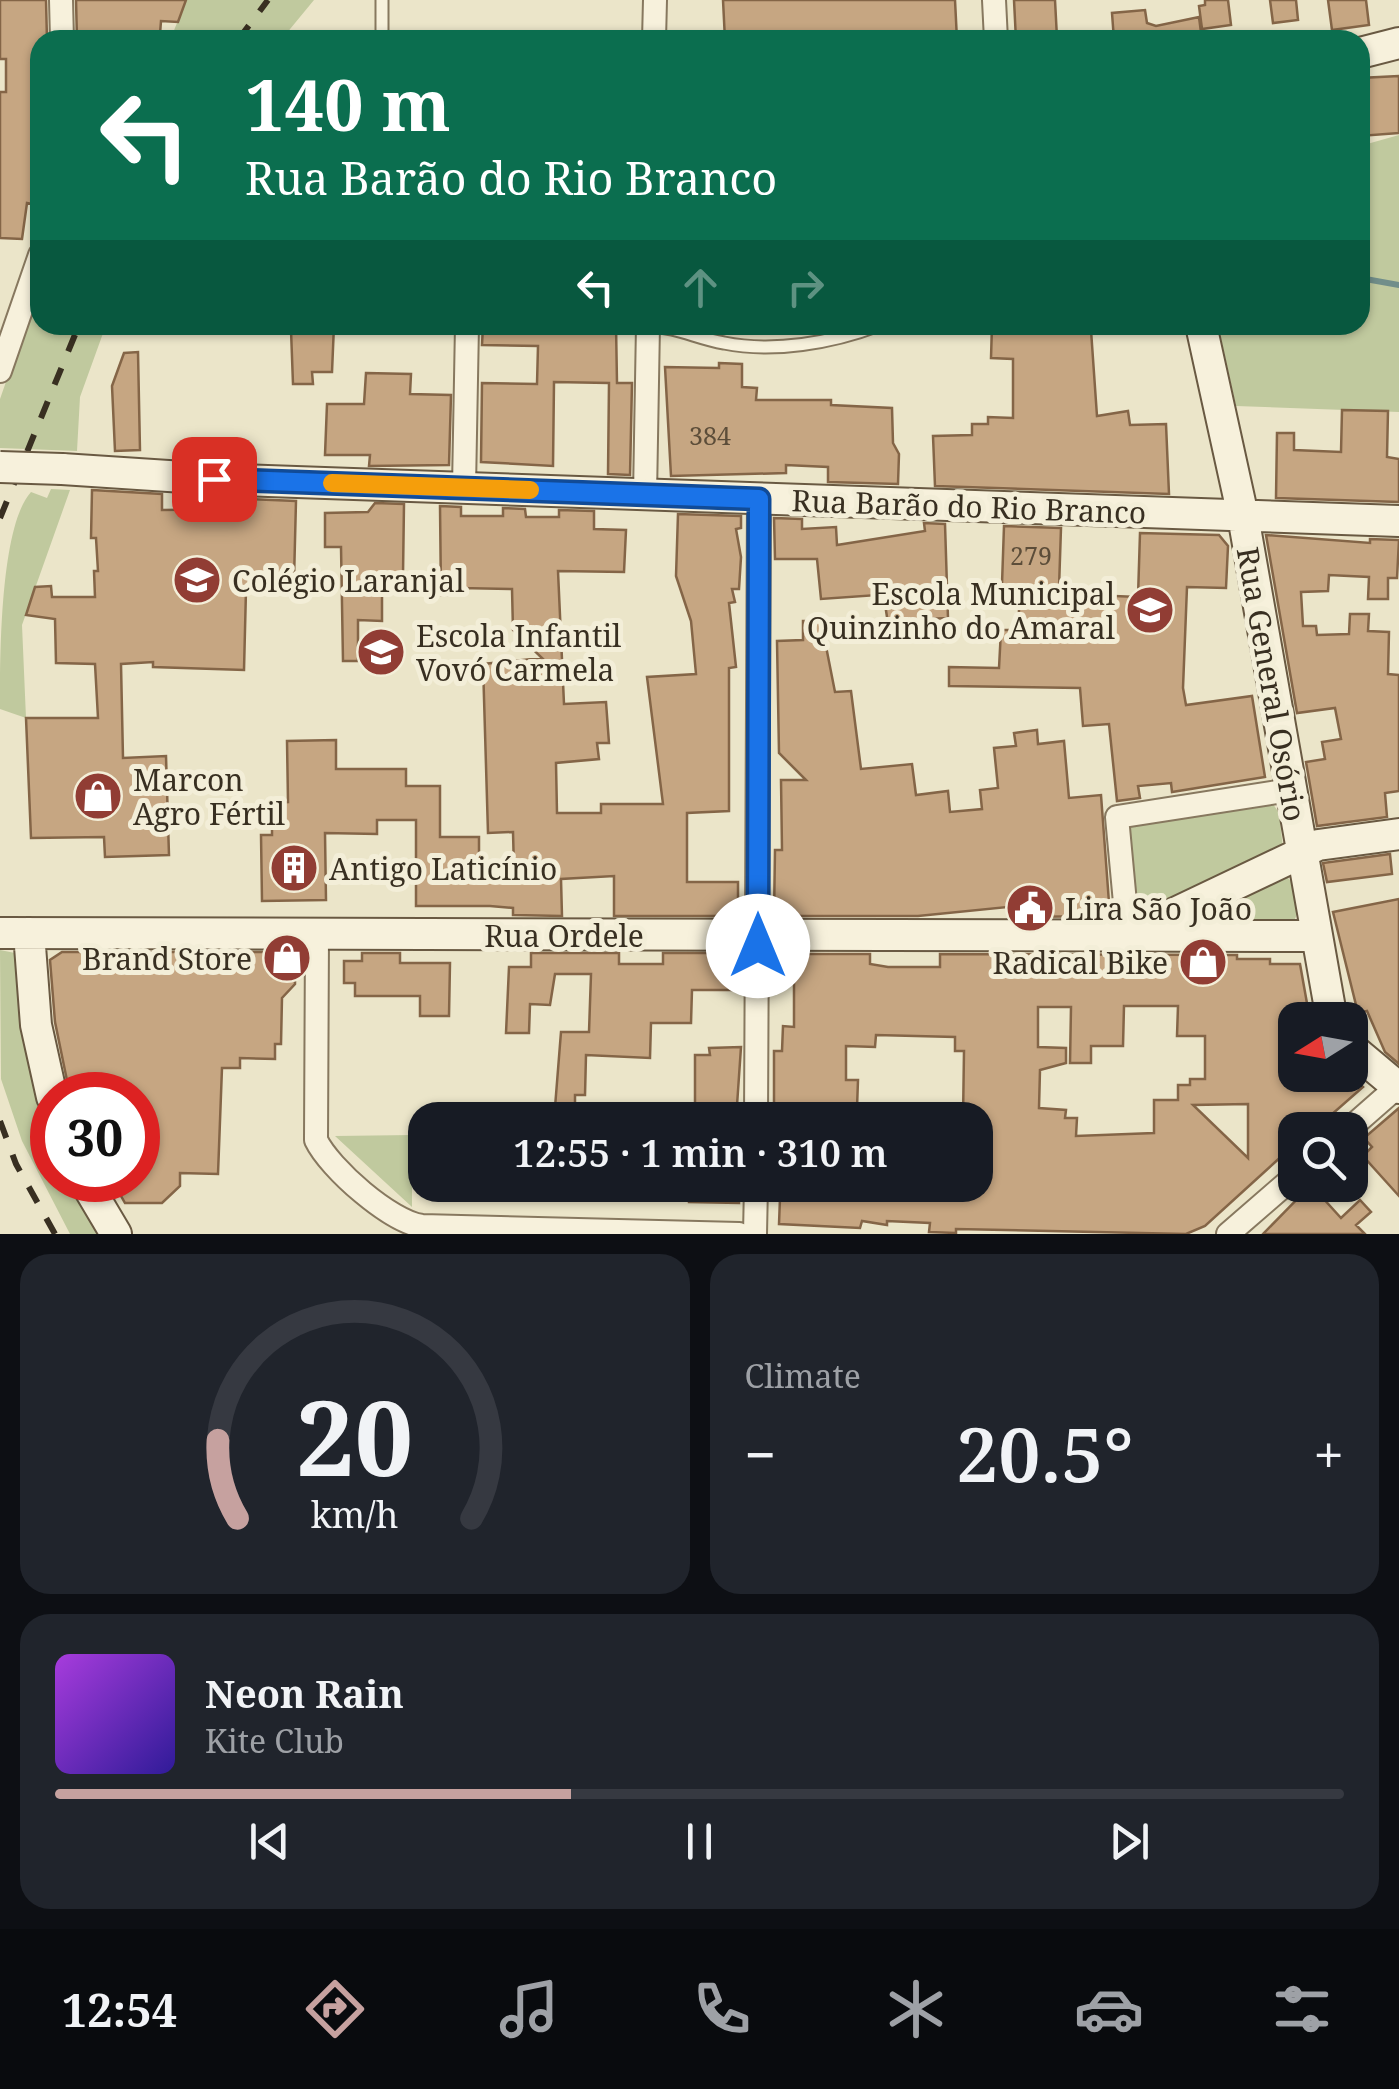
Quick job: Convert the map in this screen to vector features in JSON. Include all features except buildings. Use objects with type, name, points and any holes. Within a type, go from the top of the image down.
[{"type":"main road","points":[[1370,50],[1399,43]]},
{"type":"main road","name":"Rua General Osório","points":[[1203,335],[1243,516],[1329,1002]]},
{"type":"main road","name":"Rua Barão do Rio Branco","points":[[0,466],[759,499],[1399,521]]},
{"type":"main road","points":[[1128,935],[1318,844],[1399,834]]},
{"type":"main road","points":[[15,933],[46,1072]]},
{"type":"main road","name":"Rua Ordele","points":[[15,933],[1316,936]]},
{"type":"main road","points":[[1368,1062],[1398,1088]]},
{"type":"main road","points":[[97,1202],[116,1234]]},
{"type":"street","points":[[61,0],[62,30]]},
{"type":"street","points":[[654,0],[654,30]]},
{"type":"street","points":[[994,0],[996,30]]},
{"type":"street","points":[[0,371],[30,284]]},
{"type":"street","points":[[464,487],[467,335]]},
{"type":"street","points":[[645,494],[648,335]]},
{"type":"street","points":[[756,1102],[759,499]]},
{"type":"street","points":[[1128,935],[1117,816],[1290,790]]},
{"type":"street","points":[[316,935],[316,1140],[327,1156],[392,1218],[422,1226],[739,1234]]},
{"type":"street","points":[[1368,1113],[1398,1088]]},
{"type":"street","points":[[1230,1233],[1278,1191]]},
{"type":"street","points":[[756,1202],[756,1234]]},
{"type":"lane","points":[[382,0],[382,30]]},
{"type":"lane","points":[[702,335],[722,343],[761,346],[841,335]]},
{"type":"green space","points":[[181,0],[314,0],[289,30],[174,30],[184,6]]},
{"type":"green space","points":[[1399,135],[1399,412],[1236,406],[1220,335],[1370,335],[1370,143]]},
{"type":"green space","points":[[30,313],[30,335],[102,335],[80,397],[77,451],[0,448],[0,399]]},
{"type":"green space","points":[[51,489],[70,490],[22,625],[26,718],[0,709],[4,593],[13,533],[21,509],[31,492],[47,498]]},
{"type":"green space","points":[[1273,804],[1279,813],[1283,848],[1149,909],[1137,907],[1128,824]]},
{"type":"green space","points":[[1286,876],[1298,899],[1292,923],[1202,919],[1201,914]]},
{"type":"green space","points":[[0,950],[15,953],[38,1072],[30,1072],[30,1156],[1,1079]]},
{"type":"green space","points":[[408,1135],[408,1202],[412,1202],[412,1207],[335,1136]]},
{"type":"green space","points":[[53,1202],[85,1202],[103,1234],[70,1234]]},
{"type":"waterway","points":[[1370,280],[1399,285]]},
{"type":"railway","points":[[246,30],[268,0]]},
{"type":"railway","points":[[0,518],[75,335]]},
{"type":"railway","points":[[0,1121],[16,1164],[55,1234]]},
{"type":"slow traffic","points":[[332,483],[530,490]]},
{"type":"place","name":"Colégio Laranjal","points":[[197,580]]},
{"type":"place","name":"Escola Municipal Quinzinho do Amaral","points":[[1150,610]]},
{"type":"place","name":"Escola Infantil Vovó Carmela","points":[[381,652]]},
{"type":"place","name":"Marcon Agro Fértil","points":[[98,796]]},
{"type":"place","name":"Antigo Laticínio","points":[[294,868]]},
{"type":"place","name":"Lira São João","points":[[1030,908]]},
{"type":"place","name":"Brand Store","points":[[287,958]]},
{"type":"place","name":"Radical Bike","points":[[1203,962]]},
{"type":"route","points":[[214,479],[759,499],[758,946]]}]
